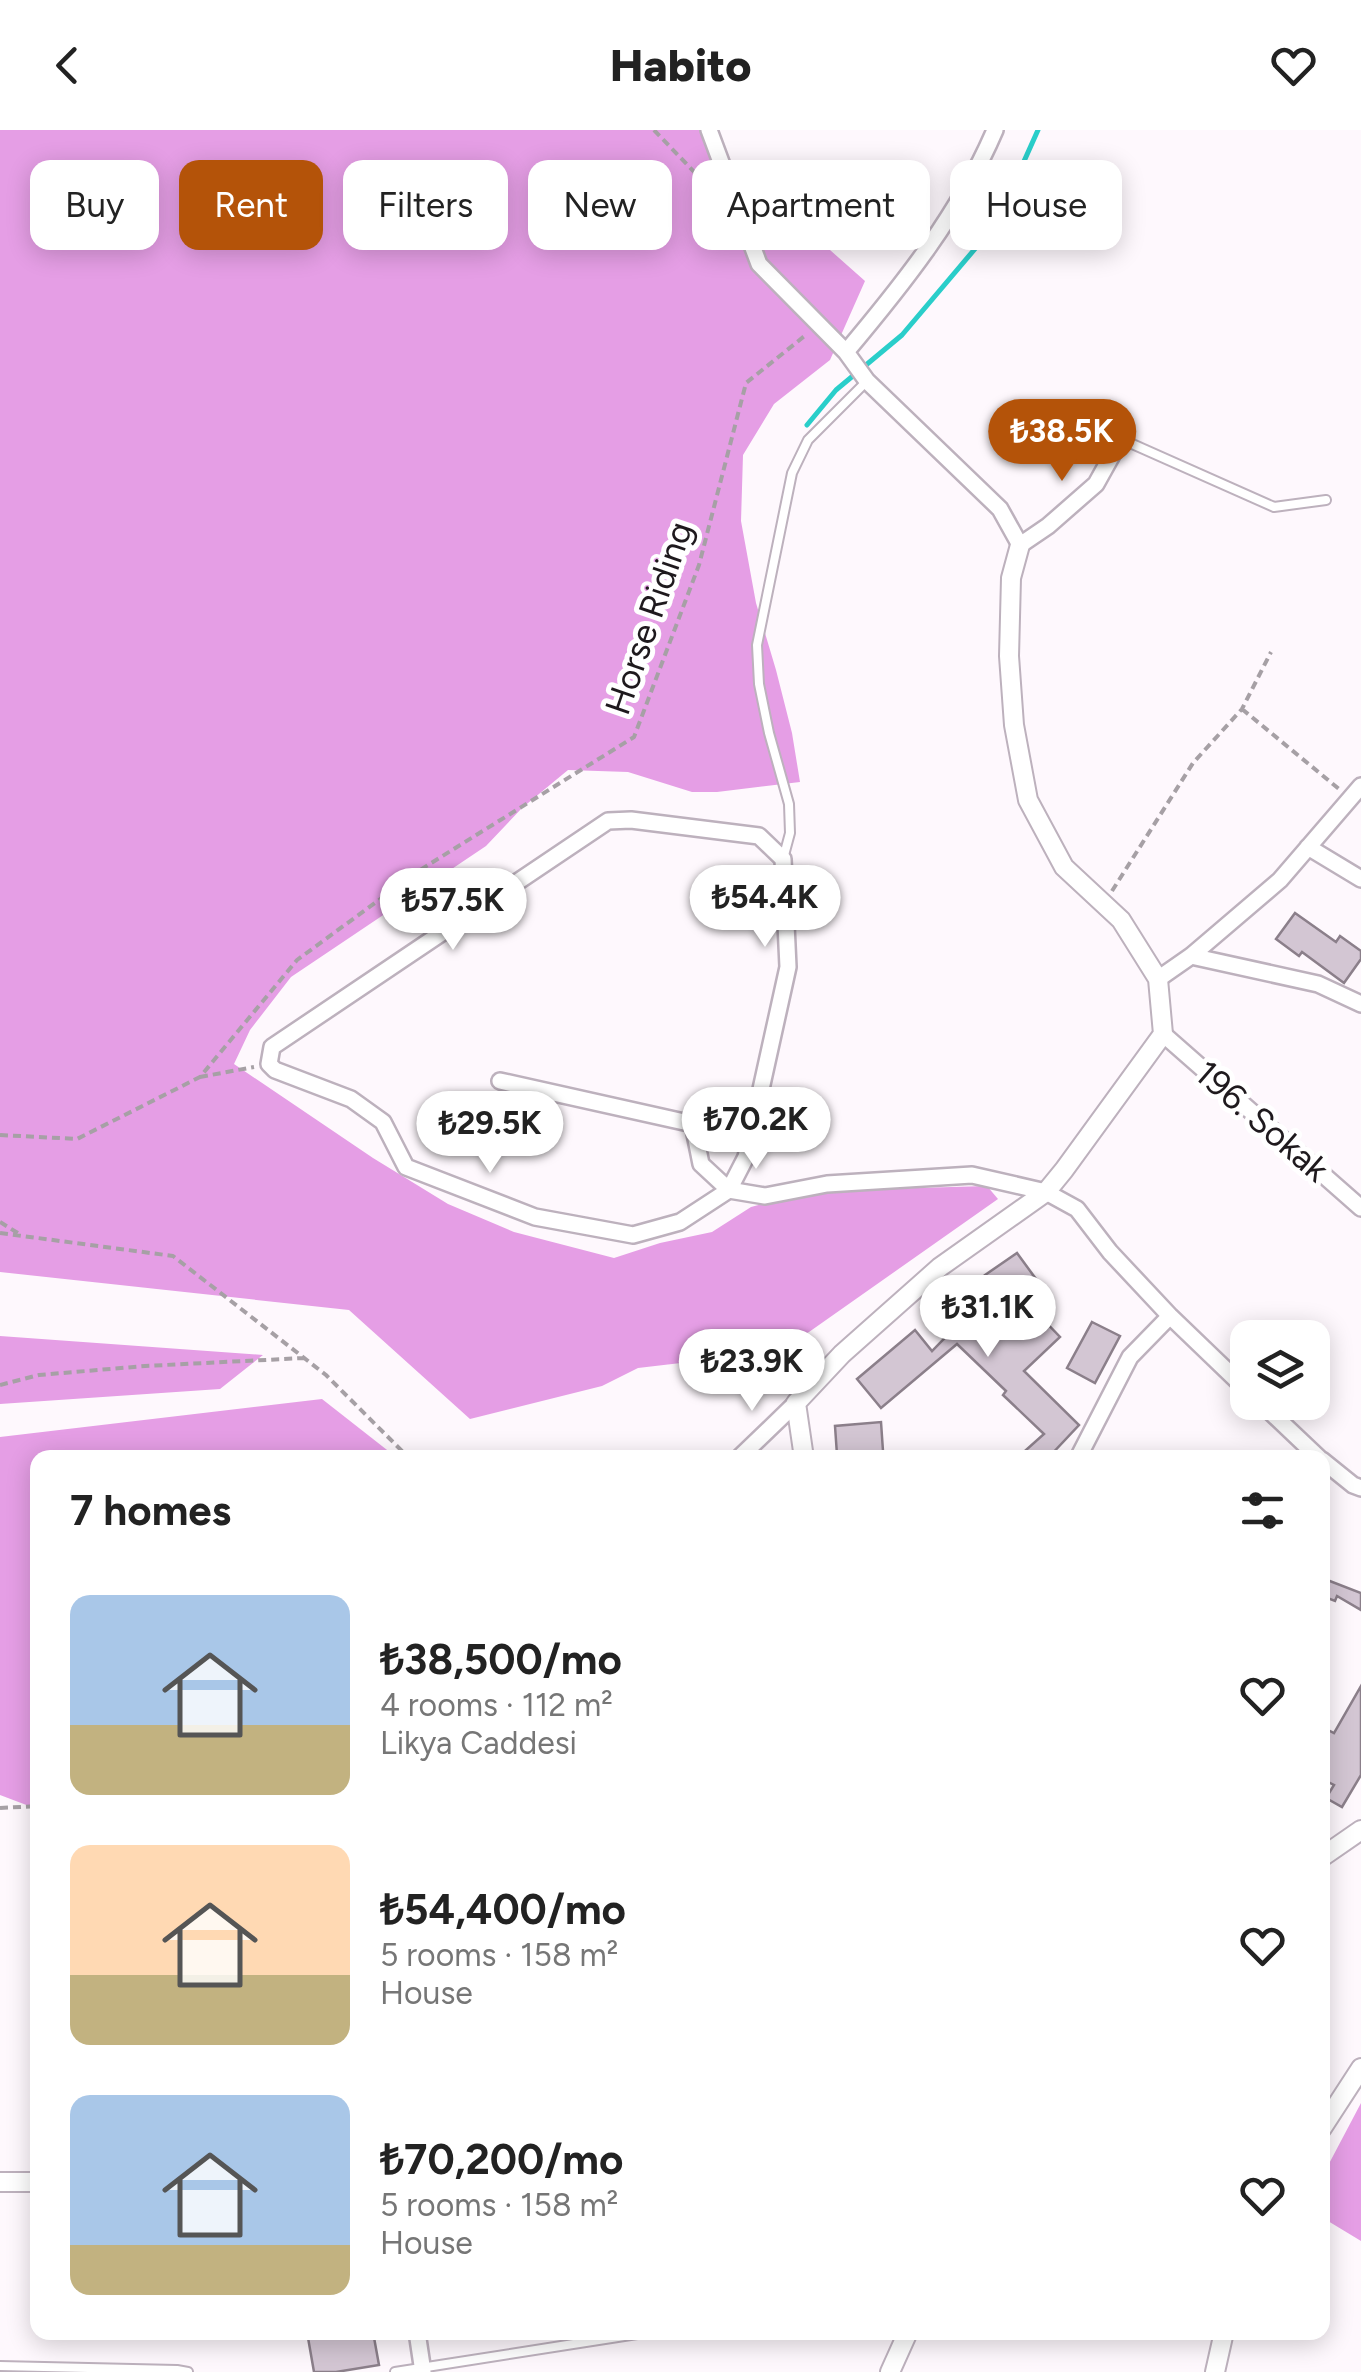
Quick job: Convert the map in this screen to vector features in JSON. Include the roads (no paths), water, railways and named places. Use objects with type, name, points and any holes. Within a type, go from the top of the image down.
[{"type":"street","points":[[710,130],[759,264],[849,357],[864,378],[1000,509],[1020,544],[1012,578],[1008,656],[1014,724],[1028,800],[1064,866],[1122,920],[1158,979],[1163,1034],[1046,1192],[940,1268],[842,1354],[747,1450]]},
{"type":"street","points":[[849,357],[954,212],[995,130]]},
{"type":"street","points":[[1020,544],[1048,526],[1096,484],[1121,439]]},
{"type":"street","points":[[1158,979],[1280,880],[1356,792]]},
{"type":"street","points":[[630,820],[758,836],[783,859],[788,967],[746,1157],[729,1190],[680,1222],[632,1235],[535,1217],[406,1168],[384,1122],[351,1100],[275,1070],[269,1064],[272,1047],[608,822],[630,820]]},
{"type":"street","points":[[1308,847],[1361,879]]},
{"type":"street","points":[[1191,956],[1318,984],[1361,1004]]},
{"type":"street","name":"196. Sokak","points":[[1163,1034],[1361,1208]]},
{"type":"street","points":[[500,1081],[693,1124],[701,1164],[729,1190],[765,1196],[826,1184],[972,1175],[1046,1192],[1076,1209],[1170,1316],[1230,1373]]},
{"type":"street","points":[[1082,1450],[1130,1357],[1170,1316]]},
{"type":"street","points":[[796,1403],[803,1450]]},
{"type":"street","points":[[1278,1420],[1308,1450]]},
{"type":"street","points":[[1330,1468],[1361,1488]]},
{"type":"street","points":[[1330,1851],[1361,1830]]},
{"type":"street","points":[[1330,2116],[1361,2068]]},
{"type":"street","points":[[0,2182],[30,2182]]},
{"type":"street","points":[[418,2340],[423,2370]]},
{"type":"street","points":[[890,2372],[904,2340]]},
{"type":"street","points":[[1216,2372],[1222,2340]]},
{"type":"lane","points":[[783,859],[790,833],[789,804],[768,733],[757,645],[792,473],[808,440],[864,378]]},
{"type":"lane","points":[[1121,439],[1274,507],[1326,500]]},
{"type":"lane","points":[[395,2372],[602,2340]]},
{"type":"lane","points":[[0,2366],[188,2372]]},
{"type":"waterway","points":[[807,425],[836,390],[902,335],[996,224],[1038,130]]}]
